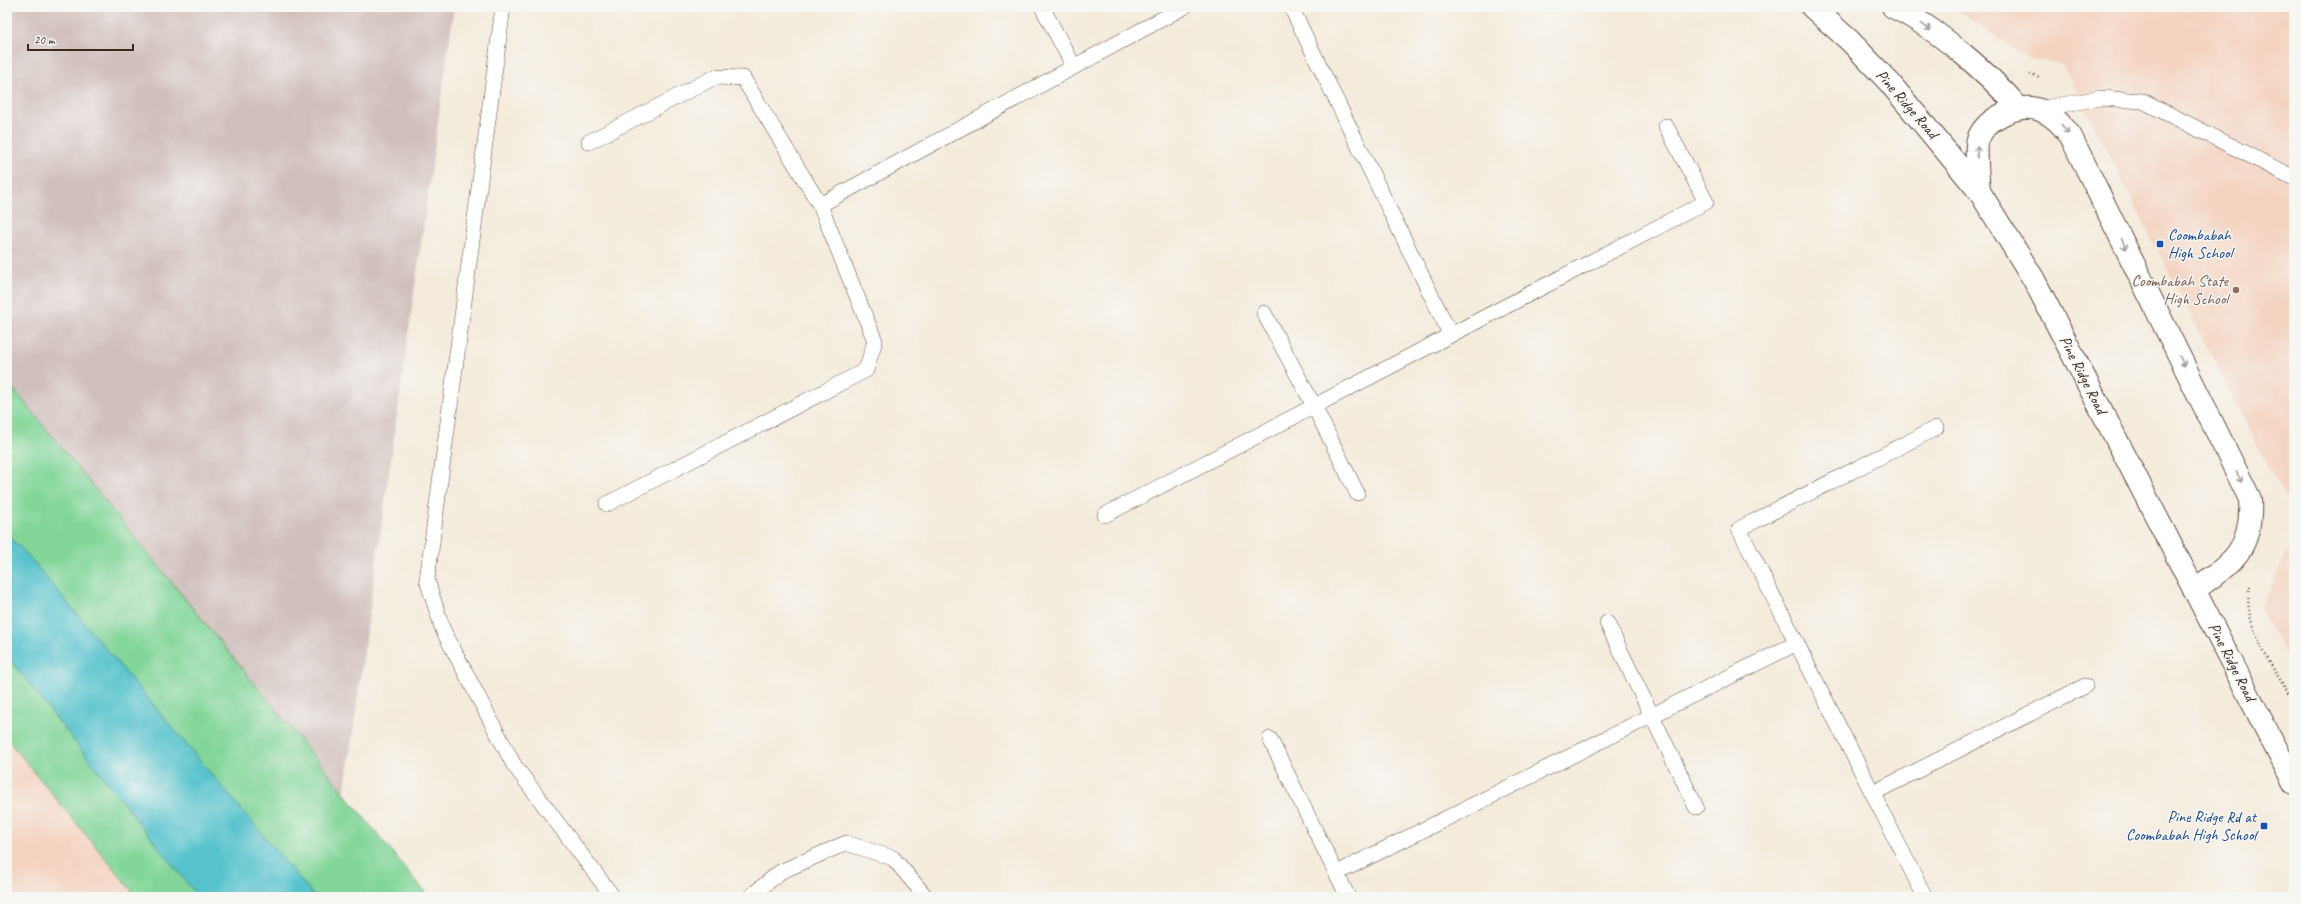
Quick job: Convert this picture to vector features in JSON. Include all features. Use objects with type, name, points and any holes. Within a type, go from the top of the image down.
[{"type":"street","name":"Pine Ridge Road","points":[[1812,7],[1850,40],[1889,82],[1979,191],[2033,278],[2294,783]]},
{"type":"street","points":[[1893,7],[1911,16],[1965,57],[2000,87],[2029,108],[2058,119],[2070,135],[2250,499],[2251,518],[2245,541],[2231,564],[2194,590]]},
{"type":"street","points":[[1979,191],[1977,139],[1986,126],[1993,121],[2029,108]]},
{"type":"lane","points":[[503,7],[427,580],[442,630],[514,765],[613,897]]},
{"type":"lane","points":[[1042,7],[1074,67]]},
{"type":"lane","points":[[820,204],[1184,7]]},
{"type":"lane","points":[[1291,7],[1450,334]]},
{"type":"lane","points":[[589,142],[715,77],[743,78],[820,204],[875,341],[866,370],[607,504]]},
{"type":"lane","points":[[2029,108],[2100,98],[2122,98],[2143,101],[2294,178]]},
{"type":"lane","points":[[1105,515],[1706,202],[1666,126]]},
{"type":"lane","points":[[1264,313],[1314,406],[1357,493]]},
{"type":"lane","points":[[1925,897],[1739,528],[1936,428]]},
{"type":"lane","points":[[1607,623],[1696,807]]},
{"type":"lane","points":[[1337,873],[1797,643]]},
{"type":"lane","points":[[1873,793],[2085,686]]},
{"type":"lane","points":[[1270,739],[1348,897]]},
{"type":"lane","points":[[750,897],[780,872],[846,843],[893,858],[926,897]]},
{"type":"shaded area","points":[[7,7],[454,7],[344,795],[7,381]]},
{"type":"shaded area","name":"Coombabah State High School","points":[[1953,7],[2294,7],[2294,510],[2275,480],[2063,65],[2030,59]]},
{"type":"shaded area","points":[[2294,539],[2294,672],[2260,607]]},
{"type":"shaded area","points":[[7,739],[137,897],[7,897]]},
{"type":"green space","points":[[7,381],[429,897],[137,897],[7,739]]},
{"type":"water","points":[[7,535],[23,550],[315,897],[198,897],[7,656]]},
{"type":"place","name":"Coombabah High School","points":[[2160,244]]},
{"type":"place","name":"Coombabah State High School","points":[[2236,290]]},
{"type":"place","name":"Pine Ridge Rd at Coombabah High School","points":[[2264,826]]}]
